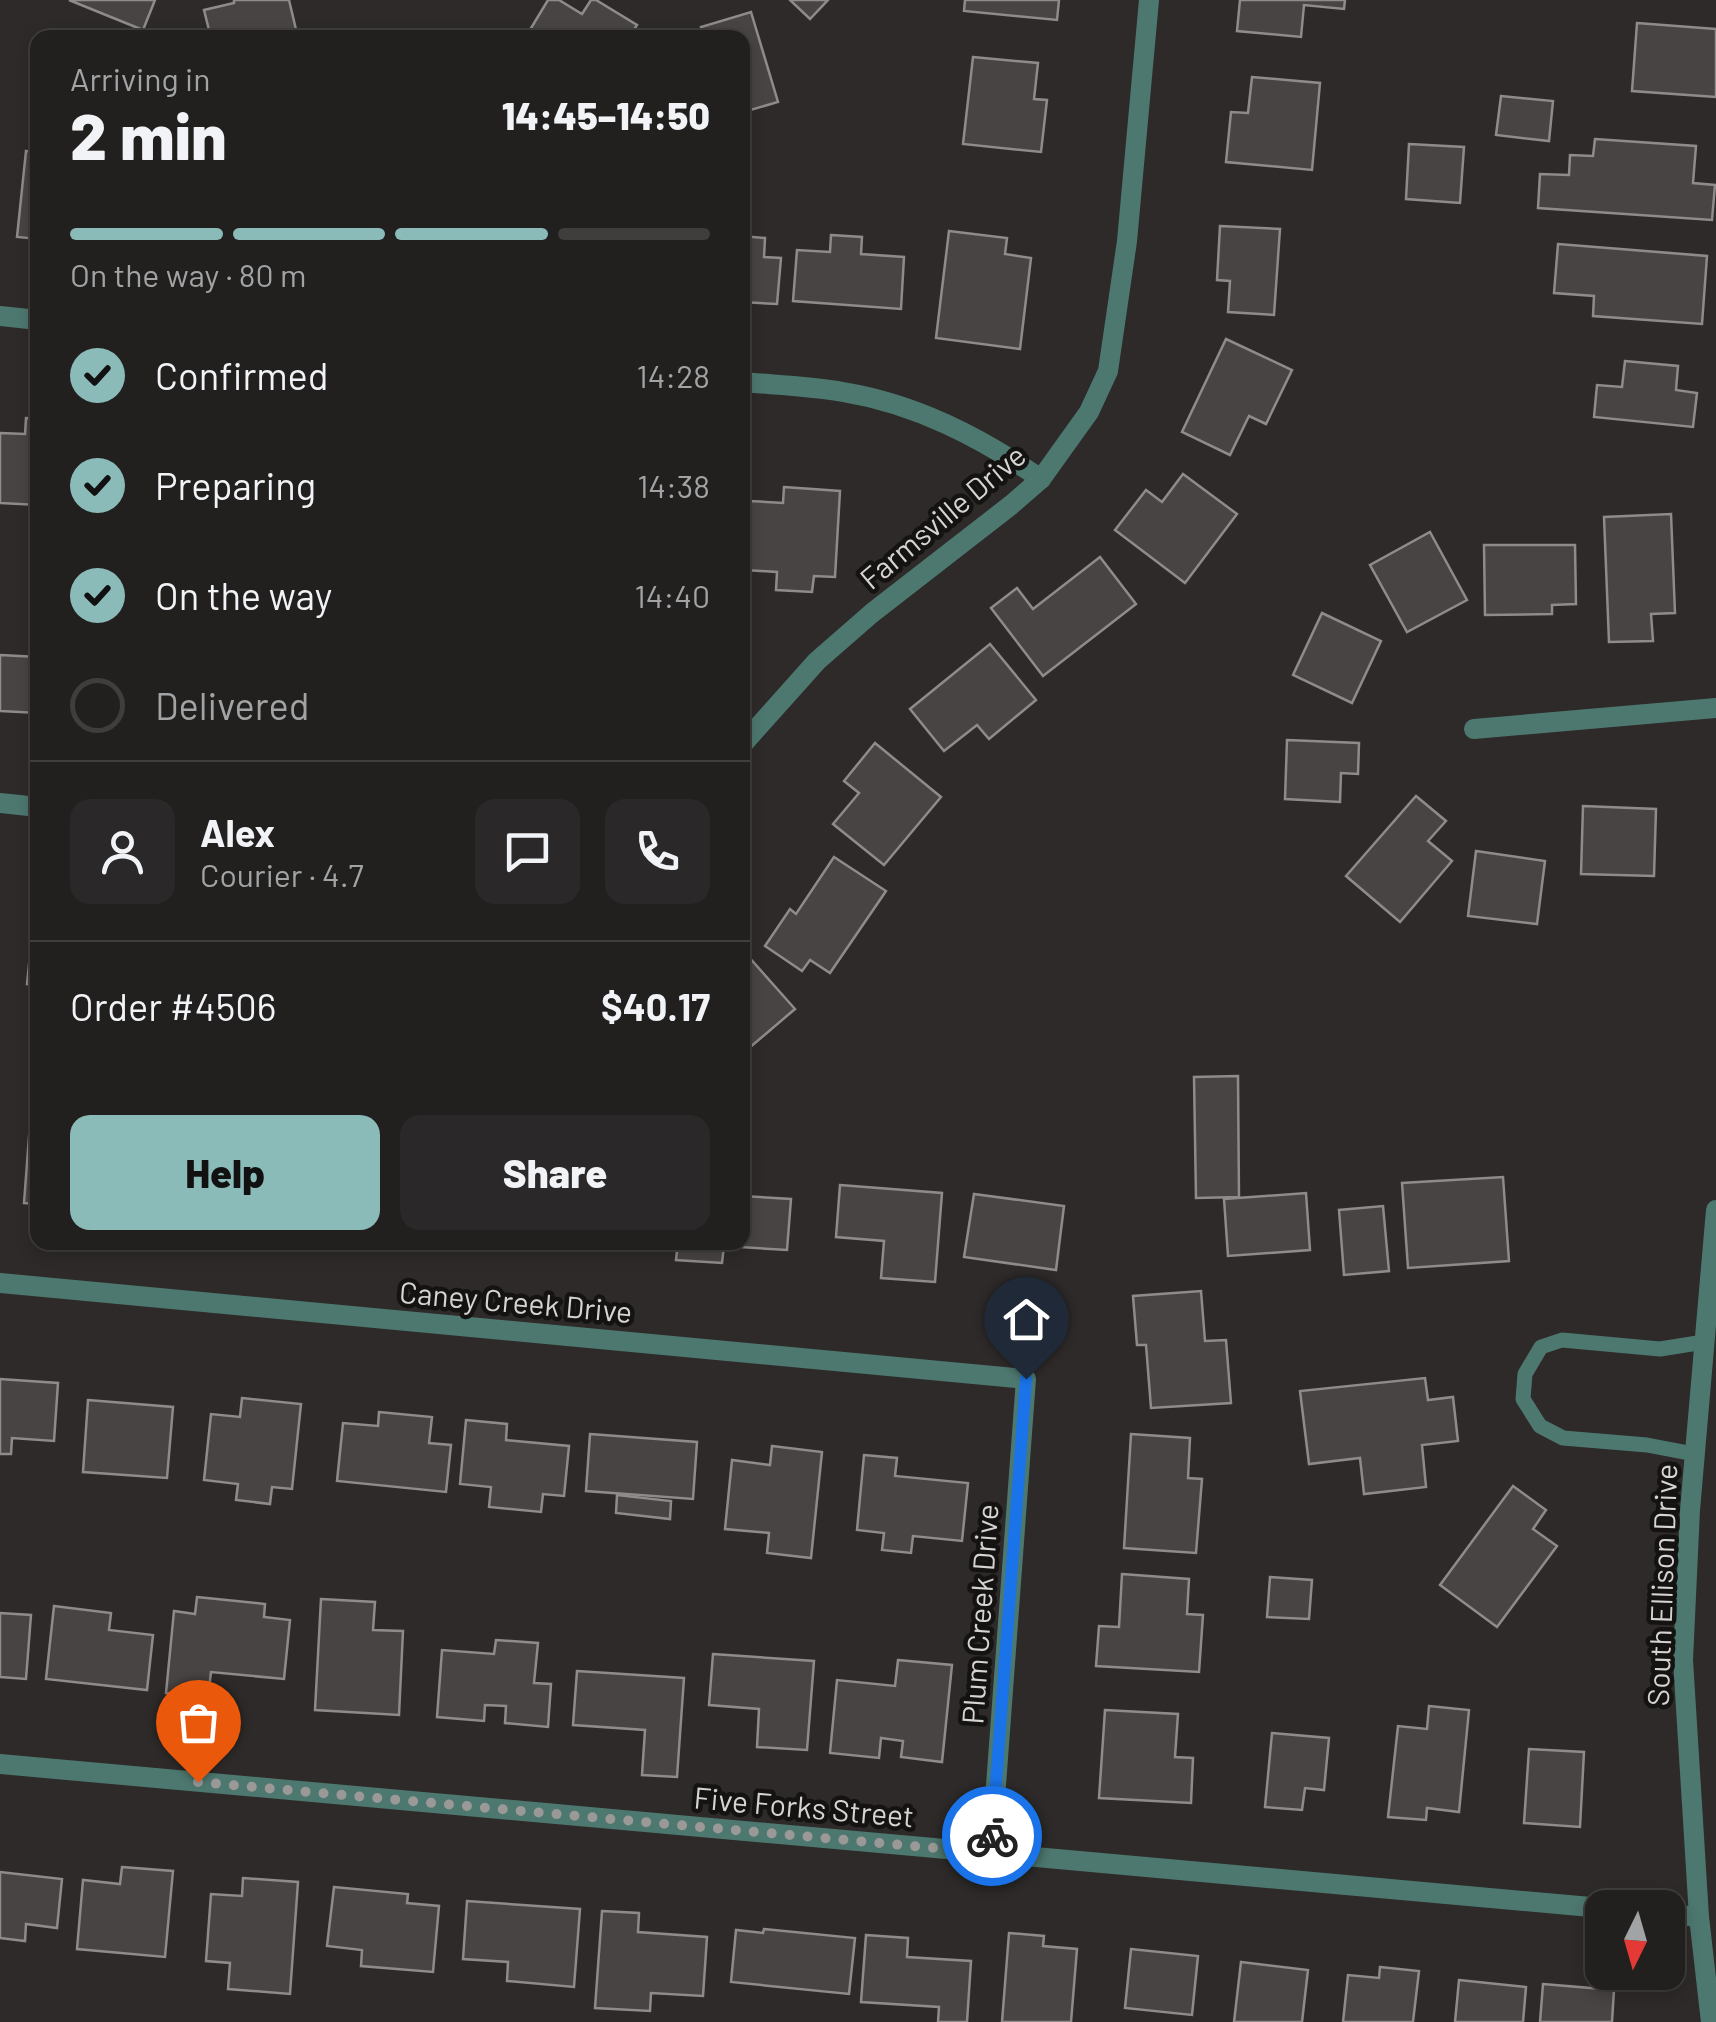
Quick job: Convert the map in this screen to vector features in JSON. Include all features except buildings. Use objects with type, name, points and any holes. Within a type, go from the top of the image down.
[{"type":"street","name":"Farmsville Drive","points":[[750,736],[817,661],[872,613],[1011,506],[1040,478],[1089,412],[1108,371],[1127,241],[1149,0]]},
{"type":"street","points":[[0,316],[30,319]]},
{"type":"street","points":[[750,383],[841,391],[901,406],[972,435],[1040,478]]},
{"type":"street","points":[[1474,729],[1716,708]]},
{"type":"street","points":[[0,804],[30,806]]},
{"type":"street","name":"South Ellison Drive","points":[[1711,2022],[1699,1917],[1683,1660],[1694,1454],[1716,1210]]},
{"type":"street","name":"Caney Creek Drive","points":[[0,1283],[1026,1379]]},
{"type":"street","name":"Plum Creek Drive","points":[[991,1853],[1026,1379]]},
{"type":"street","name":"Five Forks Street","points":[[0,1764],[1585,1906]]},
{"type":"street","points":[[1685,1916],[1699,1917]]},
{"type":"lane","points":[[1694,1454],[1647,1444],[1564,1438],[1540,1426],[1523,1399],[1525,1374],[1541,1347],[1562,1340],[1660,1349],[1704,1342]]},
{"type":"way so far","points":[[198,1782],[991,1853],[992,1836]]},
{"type":"route","points":[[992,1836],[1026,1379]]}]
